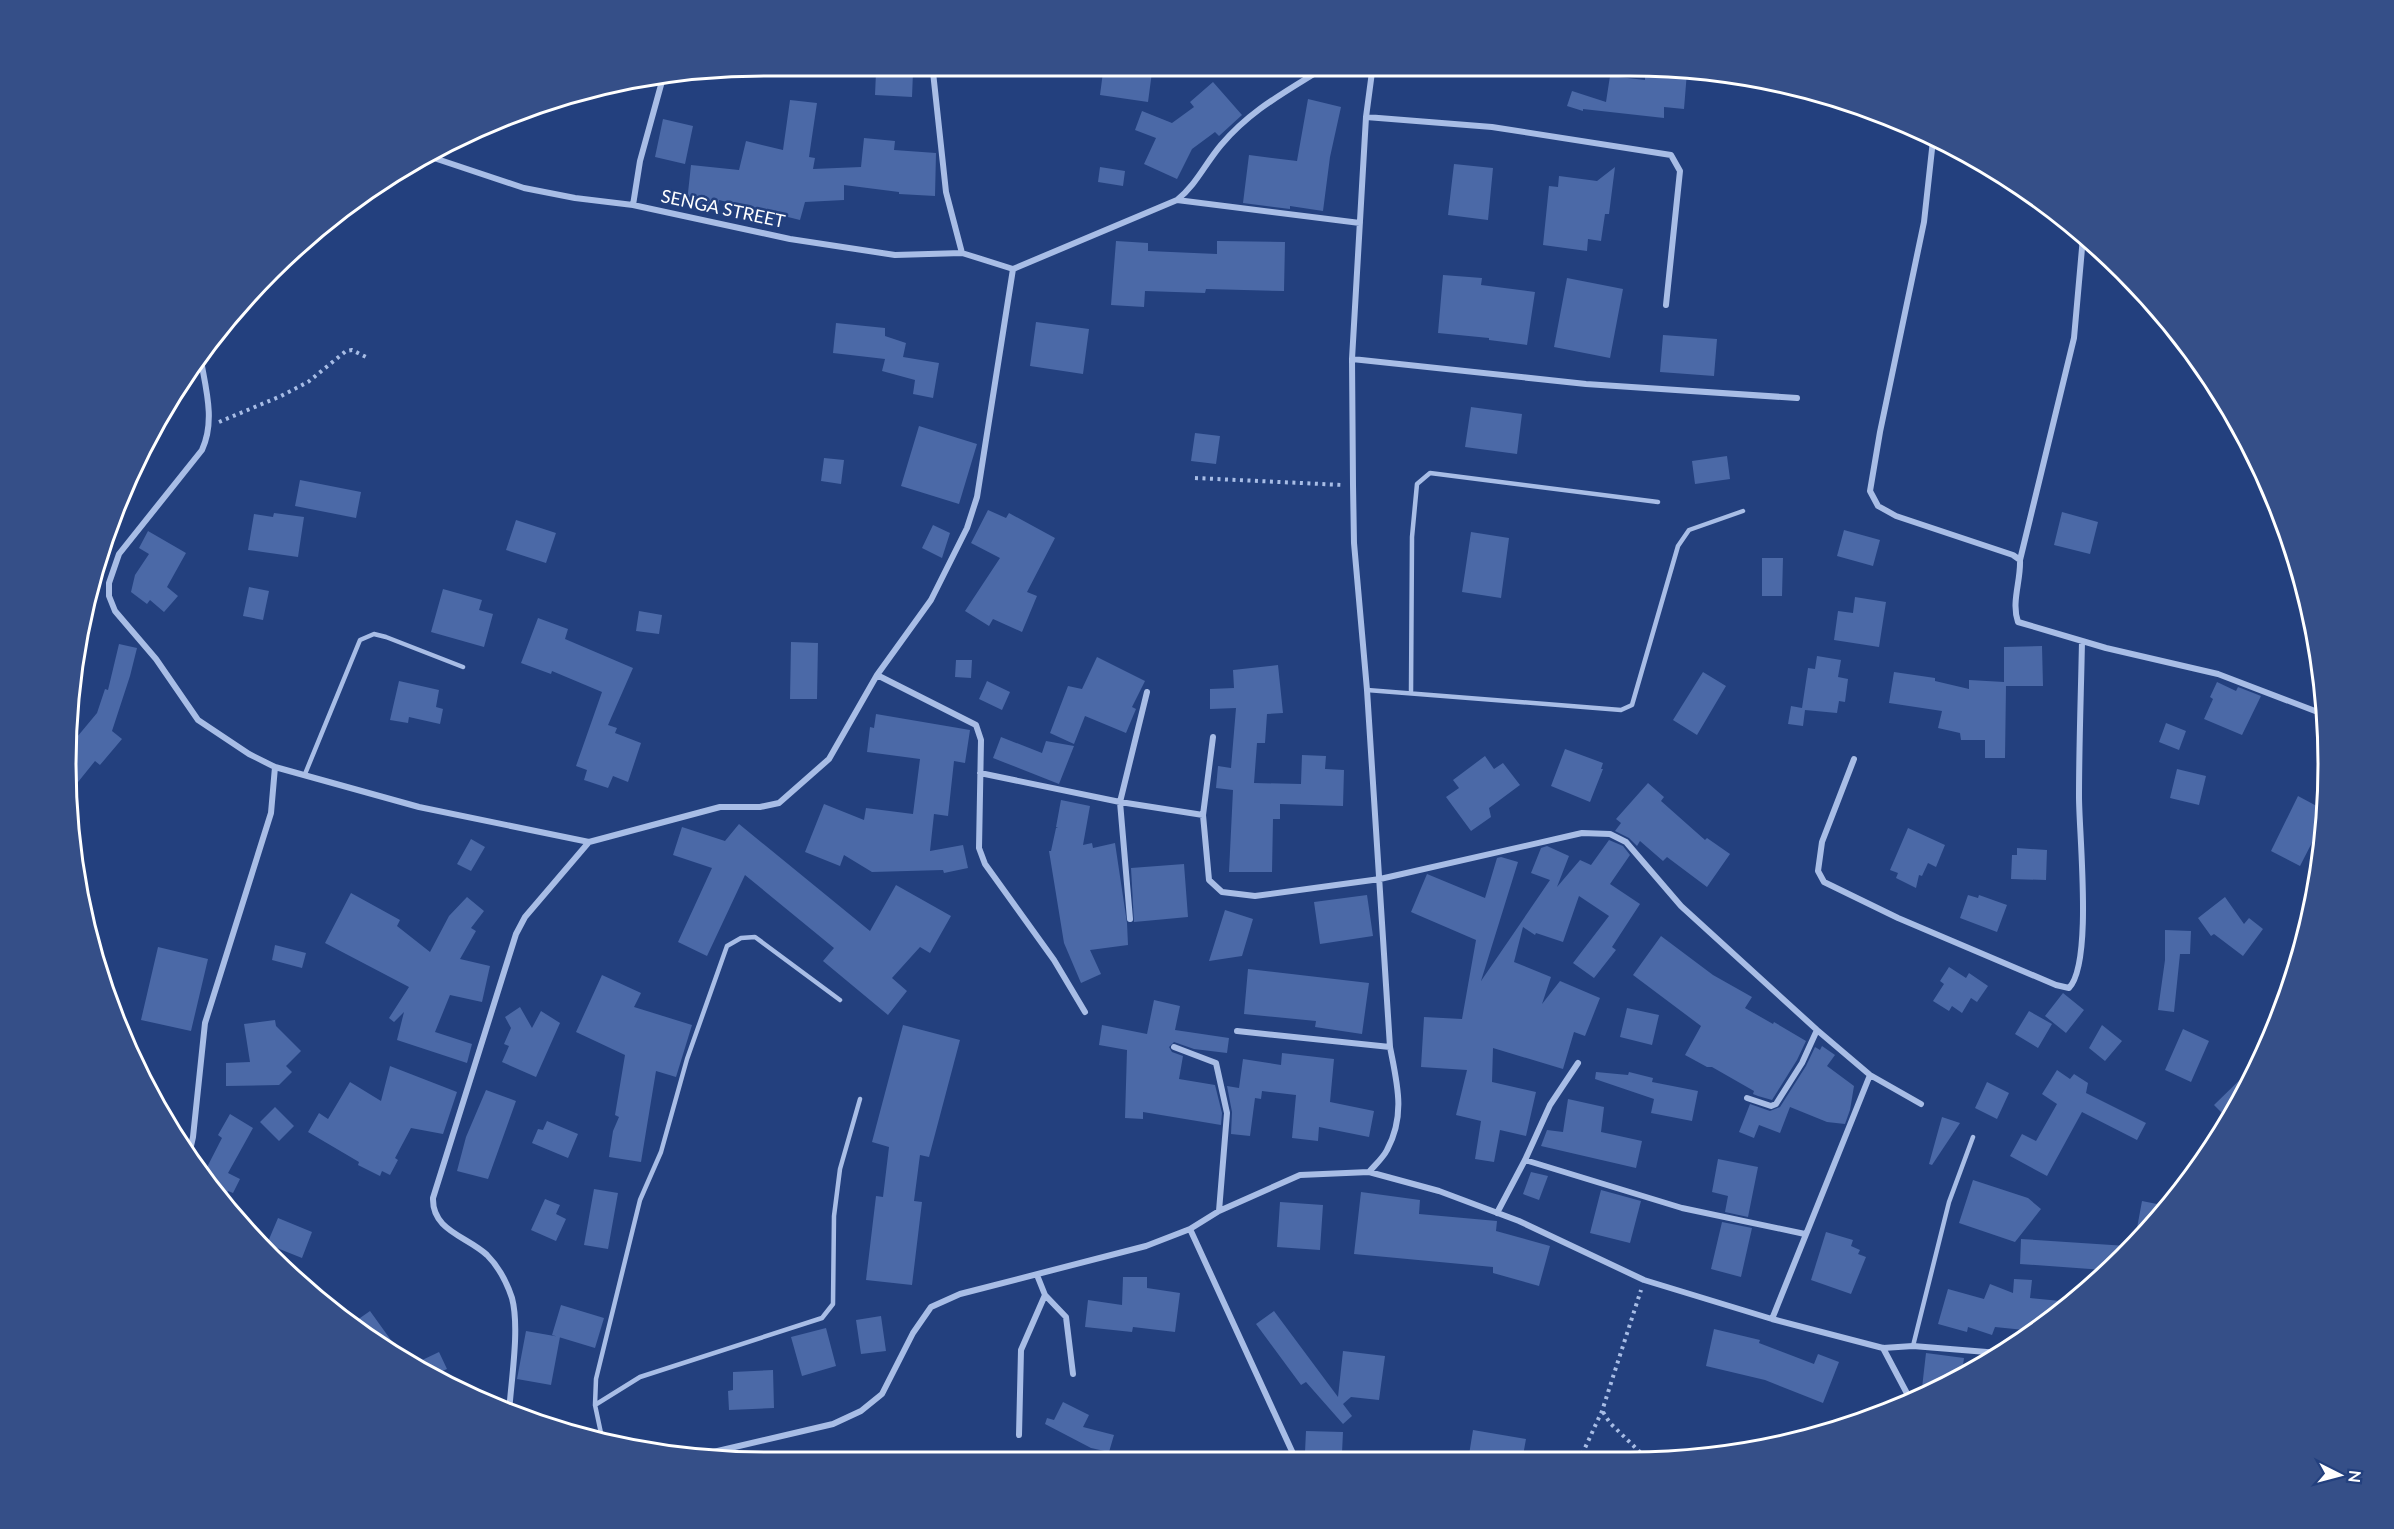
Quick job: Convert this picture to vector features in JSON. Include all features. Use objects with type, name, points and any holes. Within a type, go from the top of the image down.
[{"type":"street","points":[[934,77],[946,192],[962,253]]},
{"type":"street","points":[[202,369],[210,426],[208,439],[202,450],[119,554],[109,583],[109,596],[115,611],[156,659],[198,720],[249,754],[275,767],[419,807],[589,842],[720,807],[760,807],[779,803],[829,759],[877,675],[931,600],[967,528],[977,497],[1013,269],[1177,200],[1189,190],[1220,147],[1251,114],[1278,94],[1308,77]]},
{"type":"street","points":[[1369,1172],[1387,1151],[1395,1128],[1400,1102],[1390,1047],[1367,690],[1354,543],[1352,359],[1366,117],[1372,77]]},
{"type":"street","points":[[633,205],[640,161],[661,84]]},
{"type":"street","points":[[1366,117],[1492,127],[1671,155],[1680,171],[1666,305]]},
{"type":"street","points":[[1932,146],[1924,222],[1880,432],[1870,491],[1878,506],[1896,516],[2013,555],[2020,560]]},
{"type":"street","name":"SENGA STREET","points":[[437,159],[524,188],[575,198],[633,205],[790,239],[895,255],[962,253],[1013,269]]},
{"type":"street","points":[[1177,200],[1360,223]]},
{"type":"street","points":[[2083,247],[2074,338],[2020,560],[2021,573],[2014,610],[2018,622],[2082,641],[2218,674],[2315,711]]},
{"type":"street","points":[[1352,359],[1586,384],[1797,398]]},
{"type":"street","points":[[1854,759],[1822,842],[1818,871],[1824,882],[1898,918],[2068,988],[2074,982],[2080,955],[2083,875],[2079,801],[2082,641]]},
{"type":"street","points":[[877,675],[976,725],[981,740],[979,848],[985,864],[1054,960],[1085,1012]]},
{"type":"street","points":[[1130,919],[1120,802],[1147,692]]},
{"type":"street","points":[[1213,737],[1203,815],[1209,880],[1222,892],[1255,896],[1380,879],[1582,833],[1610,834],[1626,842],[1681,906],[1817,1030],[1870,1075],[1921,1104]]},
{"type":"street","points":[[191,1145],[205,1023],[271,813],[275,767]]},
{"type":"street","points":[[980,773],[1120,802],[1203,815]]},
{"type":"street","points":[[510,1403],[514,1326],[512,1299],[501,1274],[486,1254],[445,1227],[433,1210],[433,1198],[516,934],[525,917],[589,842]]},
{"type":"street","points":[[1747,1098],[1771,1106],[1776,1104],[1802,1063],[1817,1030]]},
{"type":"street","points":[[1237,1031],[1390,1047]]},
{"type":"street","points":[[1174,1047],[1216,1063],[1220,1074],[1227,1113],[1219,1211]]},
{"type":"street","points":[[1497,1213],[1525,1160],[1550,1104],[1578,1063]]},
{"type":"street","points":[[1772,1319],[1870,1075]]},
{"type":"street","points":[[1525,1160],[1682,1208],[1805,1234]]},
{"type":"street","points":[[718,1451],[833,1424],[861,1411],[882,1394],[913,1333],[931,1307],[960,1294],[1146,1246],[1190,1229],[1219,1211],[1300,1175],[1369,1172],[1439,1191],[1497,1213],[1644,1280],[1772,1319],[1883,1348],[1913,1346],[1987,1352]]},
{"type":"street","points":[[1190,1229],[1292,1452]]},
{"type":"street","points":[[1037,1275],[1045,1295],[1066,1317],[1073,1374]]},
{"type":"street","points":[[1019,1435],[1021,1350],[1045,1295]]},
{"type":"street","points":[[1883,1348],[1907,1394]]},
{"type":"lane","points":[[1411,692],[1412,537],[1417,484],[1430,473],[1658,502]]},
{"type":"lane","points":[[1367,690],[1621,710],[1632,705],[1678,546],[1689,530],[1743,510]]},
{"type":"lane","points":[[305,774],[360,640],[374,634],[386,637],[463,667]]},
{"type":"lane","points":[[601,1432],[595,1405],[596,1379],[640,1200],[661,1152],[687,1059],[727,946],[741,938],[755,937],[840,1000]]},
{"type":"lane","points":[[595,1405],[640,1377],[822,1318],[833,1304],[834,1216],[840,1169],[860,1099]]},
{"type":"lane","points":[[1913,1346],[1949,1202],[1973,1137]]},
{"type":"path","points":[[210,426],[308,382],[346,351],[352,350],[368,358]]},
{"type":"path","points":[[1195,478],[1353,485]]},
{"type":"path","points":[[1584,1452],[1602,1411],[1644,1280]]},
{"type":"path","points":[[1602,1411],[1610,1423],[1640,1452]]},
{"type":"building","points":[[876,77],[913,77],[912,97],[875,95]]},
{"type":"building","points":[[1102,77],[1151,77],[1148,102],[1100,95]]},
{"type":"building","points":[[1610,77],[1645,80],[1645,77],[1686,79],[1684,109],[1664,107],[1664,118],[1583,109],[1583,111],[1567,106],[1572,91],[1606,102]]},
{"type":"building","points":[[1213,82],[1242,115],[1219,136],[1215,132],[1192,149],[1177,179],[1144,164],[1156,138],[1135,130],[1142,111],[1172,123],[1194,107],[1190,102]]},
{"type":"building","points":[[1308,99],[1341,107],[1330,157],[1323,211],[1243,203],[1249,155],[1297,161]]},
{"type":"building","points":[[790,100],[817,103],[809,157],[815,158],[813,169],[861,167],[864,138],[895,141],[894,150],[936,153],[935,196],[899,194],[899,192],[844,185],[844,200],[805,202],[800,220],[719,200],[718,205],[687,202],[691,165],[739,170],[746,141],[783,150]]},
{"type":"building","points":[[663,119],[693,126],[685,164],[655,157]]},
{"type":"building","points":[[1454,164],[1493,168],[1488,220],[1448,215]]},
{"type":"building","points":[[1100,167],[1125,171],[1123,186],[1098,182]]},
{"type":"building","points":[[1615,167],[1609,214],[1605,214],[1601,241],[1588,239],[1587,251],[1543,245],[1549,186],[1558,187],[1559,176],[1597,181]]},
{"type":"building","points":[[1116,241],[1148,243],[1148,251],[1217,254],[1217,241],[1285,242],[1284,291],[1206,289],[1205,293],[1145,291],[1144,307],[1111,305]]},
{"type":"building","points":[[1443,275],[1482,278],[1481,285],[1535,292],[1527,345],[1489,340],[1489,338],[1438,333]]},
{"type":"building","points":[[1567,278],[1623,289],[1610,358],[1554,347]]},
{"type":"building","points":[[1036,322],[1089,329],[1083,374],[1030,366]]},
{"type":"building","points":[[836,323],[885,328],[885,336],[906,343],[903,357],[939,363],[933,398],[913,394],[915,380],[882,371],[885,359],[833,353]]},
{"type":"building","points":[[1663,335],[1717,339],[1714,376],[1660,372]]},
{"type":"building","points":[[1471,407],[1522,414],[1517,454],[1465,447]]},
{"type":"building","points":[[919,426],[977,444],[959,504],[901,486]]},
{"type":"building","points":[[1195,433],[1220,436],[1216,464],[1191,461]]},
{"type":"building","points":[[1727,456],[1730,479],[1695,484],[1692,461]]},
{"type":"building","points":[[824,458],[844,460],[841,484],[821,481]]},
{"type":"building","points":[[300,480],[361,492],[356,518],[295,506]]},
{"type":"building","points":[[988,510],[1006,518],[1009,513],[1055,538],[1027,592],[1037,596],[1022,632],[993,619],[989,626],[965,611],[1000,558],[971,543]]},
{"type":"building","points":[[2062,512],[2098,522],[2090,554],[2054,545]]},
{"type":"building","points":[[274,513],[304,517],[298,557],[248,550],[254,514],[273,517]]},
{"type":"building","points":[[516,520],[556,533],[546,563],[506,550]]},
{"type":"building","points":[[933,525],[950,533],[942,558],[922,548]]},
{"type":"building","points":[[1844,530],[1880,540],[1873,566],[1837,556]]},
{"type":"building","points":[[148,531],[186,553],[167,587],[178,596],[164,612],[150,600],[147,604],[131,592],[135,575],[149,554],[139,548]]},
{"type":"building","points":[[1471,532],[1509,538],[1501,598],[1462,592]]},
{"type":"building","points":[[1762,558],[1783,558],[1782,596],[1762,596]]},
{"type":"building","points":[[249,587],[269,591],[263,620],[243,616]]},
{"type":"building","points":[[443,589],[482,600],[479,610],[493,614],[484,647],[431,632]]},
{"type":"building","points":[[1855,597],[1886,602],[1879,647],[1834,640],[1838,611],[1853,613]]},
{"type":"building","points":[[639,611],[662,615],[659,634],[636,631]]},
{"type":"building","points":[[538,618],[568,629],[565,639],[633,668],[608,725],[617,728],[615,733],[641,743],[628,782],[613,776],[608,788],[584,780],[587,770],[576,766],[602,692],[552,671],[551,674],[521,663]]},
{"type":"building","points":[[791,642],[818,643],[817,699],[790,699]]},
{"type":"building","points":[[119,644],[137,648],[112,731],[122,739],[100,765],[95,761],[77,783],[77,737],[97,713],[105,689],[108,690]]},
{"type":"building","points":[[2042,646],[2043,686],[2006,686],[2005,758],[1985,758],[1985,740],[1961,740],[1960,733],[1938,728],[1942,711],[1889,703],[1894,672],[1935,678],[1935,681],[1969,689],[1969,680],[2004,682],[2004,647]]},
{"type":"building","points":[[1817,656],[1841,660],[1838,677],[1848,679],[1845,702],[1839,701],[1837,713],[1805,710],[1803,726],[1788,724],[1791,706],[1802,708],[1808,668],[1815,669]]},
{"type":"building","points":[[1097,657],[1145,681],[1132,707],[1136,709],[1126,733],[1085,716],[1074,744],[1050,733],[1068,686],[1082,689]]},
{"type":"building","points":[[956,660],[972,660],[971,678],[955,677]]},
{"type":"building","points":[[1278,665],[1283,713],[1267,714],[1265,743],[1257,743],[1254,783],[1301,784],[1302,755],[1326,756],[1325,769],[1344,770],[1343,806],[1280,804],[1280,819],[1273,819],[1272,872],[1229,872],[1233,790],[1216,788],[1218,766],[1231,768],[1236,708],[1210,709],[1210,689],[1234,688],[1233,670]]},
{"type":"building","points":[[1703,672],[1726,686],[1697,735],[1673,720]]},
{"type":"building","points":[[399,681],[439,690],[436,707],[443,709],[440,724],[409,717],[408,723],[390,720]]},
{"type":"building","points":[[987,681],[1010,692],[1002,710],[979,699]]},
{"type":"building","points":[[2217,682],[2236,691],[2238,687],[2261,696],[2242,735],[2204,719],[2213,699],[2210,697]]},
{"type":"building","points":[[876,714],[970,730],[965,763],[954,761],[948,816],[934,814],[930,851],[963,845],[968,868],[944,873],[943,870],[872,872],[844,855],[840,866],[805,852],[824,804],[864,820],[866,808],[913,814],[920,759],[867,752],[870,727],[874,728]]},
{"type":"building","points":[[2166,723],[2186,731],[2179,750],[2159,742]]},
{"type":"building","points":[[1001,737],[1042,753],[1046,741],[1074,746],[1059,784],[993,758]]},
{"type":"building","points":[[1565,749],[1603,763],[1601,769],[1603,769],[1590,802],[1551,786]]},
{"type":"building","points":[[1485,756],[1494,769],[1503,763],[1520,785],[1489,808],[1491,817],[1471,831],[1446,797],[1459,788],[1453,780]]},
{"type":"building","points":[[2177,769],[2206,776],[2199,805],[2170,798]]},
{"type":"building","points":[[1648,783],[1664,797],[1661,801],[1705,840],[1707,838],[1730,854],[1707,887],[1667,857],[1663,861],[1640,841],[1637,846],[1629,838],[1615,831],[1621,823],[1616,819]]},
{"type":"building","points":[[2298,796],[2316,806],[2313,840],[2300,866],[2271,851]]},
{"type":"building","points":[[1061,800],[1090,806],[1083,845],[1092,843],[1093,848],[1115,843],[1127,923],[1128,945],[1090,950],[1101,974],[1081,983],[1064,943],[1049,851],[1051,851],[1058,827],[1056,827]]},
{"type":"building","points":[[739,824],[870,931],[896,885],[951,916],[930,953],[920,947],[892,978],[907,991],[888,1015],[823,961],[834,948],[745,875],[707,956],[678,942],[712,868],[673,855],[682,827],[725,841]]},
{"type":"building","points":[[1908,828],[1945,845],[1936,867],[1928,863],[1922,876],[1919,875],[1916,888],[1896,878],[1898,873],[1890,870]]},
{"type":"building","points":[[471,839],[485,847],[471,871],[457,864]]},
{"type":"building","points":[[1609,840],[1623,846],[1630,855],[1610,884],[1640,904],[1612,947],[1616,950],[1594,978],[1573,963],[1609,916],[1579,896],[1563,942],[1536,933],[1535,935],[1523,927],[1514,962],[1551,977],[1542,1004],[1560,981],[1600,998],[1585,1036],[1574,1032],[1563,1069],[1493,1048],[1492,1082],[1536,1092],[1526,1136],[1500,1130],[1494,1162],[1475,1159],[1481,1121],[1456,1115],[1467,1070],[1421,1067],[1424,1017],[1462,1019],[1476,940],[1411,912],[1427,874],[1485,898],[1497,858],[1518,862],[1481,981],[1550,880],[1531,873],[1541,848],[1547,846],[1569,856],[1557,887],[1580,860],[1591,865]]},
{"type":"building","points":[[2017,848],[2047,850],[2046,880],[2011,879],[2012,855],[2017,855]]},
{"type":"building","points":[[1184,864],[1188,917],[1134,922],[1131,868]]},
{"type":"building","points":[[351,893],[400,920],[397,926],[430,952],[449,916],[467,897],[484,911],[471,928],[476,931],[460,959],[490,966],[482,1002],[450,995],[435,1032],[472,1044],[467,1063],[397,1040],[404,1012],[394,1022],[389,1018],[409,987],[325,943]]},
{"type":"building","points":[[1367,895],[1373,936],[1320,944],[1314,902]]},
{"type":"building","points":[[1968,895],[1978,898],[1979,895],[2007,905],[1997,932],[1960,918]]},
{"type":"building","points":[[2225,897],[2244,924],[2249,918],[2263,929],[2243,956],[2214,934],[2211,936],[2198,918]]},
{"type":"building","points":[[1225,910],[1253,919],[1242,956],[1209,961]]},
{"type":"building","points":[[2165,930],[2191,931],[2190,954],[2180,954],[2174,1012],[2158,1010],[2165,960]]},
{"type":"building","points":[[1661,936],[1713,975],[1752,997],[1745,1008],[1806,1041],[1772,1100],[1753,1094],[1754,1091],[1712,1067],[1707,1067],[1685,1055],[1701,1026],[1633,975]]},
{"type":"building","points":[[275,945],[306,953],[302,968],[272,960]]},
{"type":"building","points":[[158,947],[208,959],[191,1031],[141,1020]]},
{"type":"building","points":[[1949,967],[1966,978],[1969,973],[1988,986],[1977,1002],[1971,998],[1962,1013],[1952,1006],[1949,1011],[1933,1001],[1944,984],[1940,981]]},
{"type":"building","points":[[1248,969],[1369,983],[1362,1034],[1315,1027],[1316,1021],[1244,1014]]},
{"type":"building","points":[[602,975],[641,993],[634,1007],[692,1025],[676,1077],[656,1071],[641,1162],[609,1157],[613,1131],[619,1117],[615,1115],[625,1055],[576,1032]]},
{"type":"building","points":[[2063,993],[2084,1010],[2066,1033],[2045,1016]]},
{"type":"building","points":[[1154,1000],[1180,1006],[1175,1030],[1229,1038],[1227,1053],[1194,1049],[1174,1042],[1169,1047],[1172,1052],[1183,1056],[1179,1079],[1215,1085],[1222,1113],[1221,1125],[1143,1112],[1143,1119],[1125,1118],[1127,1050],[1099,1045],[1102,1025],[1147,1034]]},
{"type":"building","points":[[520,1007],[532,1028],[541,1011],[560,1023],[536,1077],[502,1062],[509,1046],[504,1044],[511,1028],[505,1017]]},
{"type":"building","points":[[1627,1008],[1659,1015],[1652,1045],[1620,1037]]},
{"type":"building","points":[[2029,1011],[2052,1024],[2038,1048],[2015,1034]]},
{"type":"building","points":[[275,1020],[276,1026],[301,1051],[286,1066],[292,1072],[279,1085],[226,1086],[226,1063],[250,1062],[244,1024]]},
{"type":"building","points":[[903,1025],[960,1040],[929,1157],[920,1155],[914,1201],[922,1202],[912,1285],[866,1280],[876,1196],[883,1197],[889,1147],[872,1142]]},
{"type":"building","points":[[2102,1025],[2122,1041],[2105,1061],[2089,1048]]},
{"type":"building","points":[[2183,1029],[2209,1041],[2191,1082],[2165,1070]]},
{"type":"building","points":[[1822,1046],[1835,1055],[1827,1066],[1854,1086],[1845,1124],[1827,1122],[1790,1107],[1780,1133],[1759,1125],[1754,1138],[1739,1132],[1750,1104],[1770,1111],[1780,1107],[1815,1047],[1820,1050]]},
{"type":"building","points":[[1282,1053],[1334,1059],[1330,1102],[1374,1111],[1369,1137],[1319,1127],[1318,1141],[1292,1138],[1296,1095],[1262,1091],[1261,1099],[1255,1098],[1250,1136],[1231,1134],[1232,1112],[1227,1086],[1239,1088],[1243,1059],[1281,1065]]},
{"type":"building","points":[[390,1066],[457,1092],[443,1134],[411,1128],[395,1158],[398,1160],[390,1175],[382,1171],[380,1176],[358,1165],[359,1162],[308,1132],[319,1113],[328,1119],[350,1082],[381,1101]]},
{"type":"building","points":[[2057,1070],[2070,1079],[2074,1074],[2088,1083],[2086,1093],[2146,1123],[2137,1140],[2082,1112],[2047,1176],[2010,1156],[2022,1134],[2036,1141],[2057,1104],[2042,1094]]},
{"type":"building","points":[[1596,1072],[1628,1075],[1629,1072],[1653,1078],[1652,1082],[1698,1091],[1692,1121],[1651,1113],[1654,1099],[1595,1079]]},
{"type":"building","points":[[2242,1078],[2222,1113],[2214,1105]]},
{"type":"building","points":[[1987,1082],[2009,1093],[1997,1119],[1975,1108]]},
{"type":"building","points":[[486,1090],[516,1101],[488,1179],[457,1171],[466,1137]]},
{"type":"building","points":[[1568,1099],[1604,1107],[1601,1132],[1642,1141],[1636,1168],[1541,1146],[1547,1130],[1563,1132]]},
{"type":"building","points":[[275,1107],[294,1126],[279,1141],[260,1122]]},
{"type":"building","points":[[230,1114],[253,1128],[228,1173],[240,1179],[233,1193],[228,1191],[227,1193],[207,1167],[222,1138],[218,1135]]},
{"type":"building","points":[[1942,1117],[1960,1123],[1932,1165],[1929,1164]]},
{"type":"building","points":[[547,1121],[578,1134],[568,1158],[532,1143],[538,1129],[543,1130]]},
{"type":"building","points":[[1718,1159],[1758,1167],[1748,1217],[1725,1212],[1728,1196],[1712,1192]]},
{"type":"building","points":[[1531,1172],[1548,1176],[1539,1200],[1523,1194]]},
{"type":"building","points":[[1973,1180],[2028,1198],[2041,1209],[2015,1242],[1959,1223]]},
{"type":"building","points":[[594,1189],[618,1193],[608,1249],[584,1245]]},
{"type":"building","points":[[1601,1190],[1641,1201],[1630,1243],[1590,1233]]},
{"type":"building","points":[[1361,1192],[1420,1200],[1419,1214],[1497,1221],[1496,1231],[1550,1246],[1539,1286],[1493,1273],[1493,1267],[1354,1254]]},
{"type":"building","points":[[545,1199],[560,1205],[556,1214],[566,1219],[556,1241],[531,1230]]},
{"type":"building","points":[[2142,1201],[2158,1204],[2147,1218],[2137,1229]]},
{"type":"building","points":[[1280,1202],[1323,1205],[1320,1250],[1277,1247]]},
{"type":"building","points":[[278,1218],[312,1232],[302,1258],[274,1247],[268,1241]]},
{"type":"building","points":[[1722,1222],[1752,1228],[1741,1277],[1711,1269]]},
{"type":"building","points":[[1826,1232],[1853,1240],[1851,1246],[1860,1250],[1858,1254],[1866,1257],[1851,1294],[1811,1280]]},
{"type":"building","points":[[2021,1239],[2121,1246],[2096,1269],[2020,1264]]},
{"type":"building","points":[[1123,1277],[1147,1277],[1147,1288],[1180,1293],[1175,1332],[1133,1327],[1132,1332],[1085,1327],[1088,1300],[1122,1305]]},
{"type":"building","points":[[2014,1279],[2032,1280],[2030,1298],[2059,1301],[2022,1330],[1995,1327],[1992,1335],[1968,1327],[1967,1332],[1938,1324],[1948,1289],[1984,1299],[1990,1284],[2013,1293]]},
{"type":"building","points":[[561,1305],[604,1318],[595,1348],[552,1335]]},
{"type":"building","points":[[370,1311],[394,1344],[382,1337],[358,1319]]},
{"type":"building","points":[[1274,1311],[1338,1397],[1343,1351],[1385,1356],[1379,1400],[1351,1397],[1343,1404],[1352,1416],[1343,1424],[1306,1382],[1301,1385],[1256,1324]]},
{"type":"building","points":[[881,1316],[886,1351],[861,1354],[856,1320]]},
{"type":"building","points":[[826,1328],[836,1366],[802,1376],[791,1337]]},
{"type":"building","points":[[1714,1329],[1760,1340],[1759,1343],[1814,1364],[1818,1354],[1839,1362],[1823,1403],[1765,1380],[1706,1366]]},
{"type":"building","points":[[526,1331],[560,1337],[551,1385],[517,1379]]},
{"type":"building","points":[[439,1352],[447,1369],[441,1372],[421,1361]]},
{"type":"building","points":[[1926,1353],[1964,1358],[1964,1365],[1922,1387]]},
{"type":"building","points":[[773,1370],[774,1408],[729,1410],[728,1391],[733,1390],[733,1372]]},
{"type":"building","points":[[1063,1402],[1089,1415],[1083,1427],[1114,1435],[1109,1452],[1091,1448],[1045,1424],[1047,1418],[1054,1420]]},
{"type":"building","points":[[1473,1430],[1526,1439],[1524,1452],[1469,1452]]},
{"type":"building","points":[[1306,1431],[1343,1432],[1342,1452],[1305,1452]]}]
